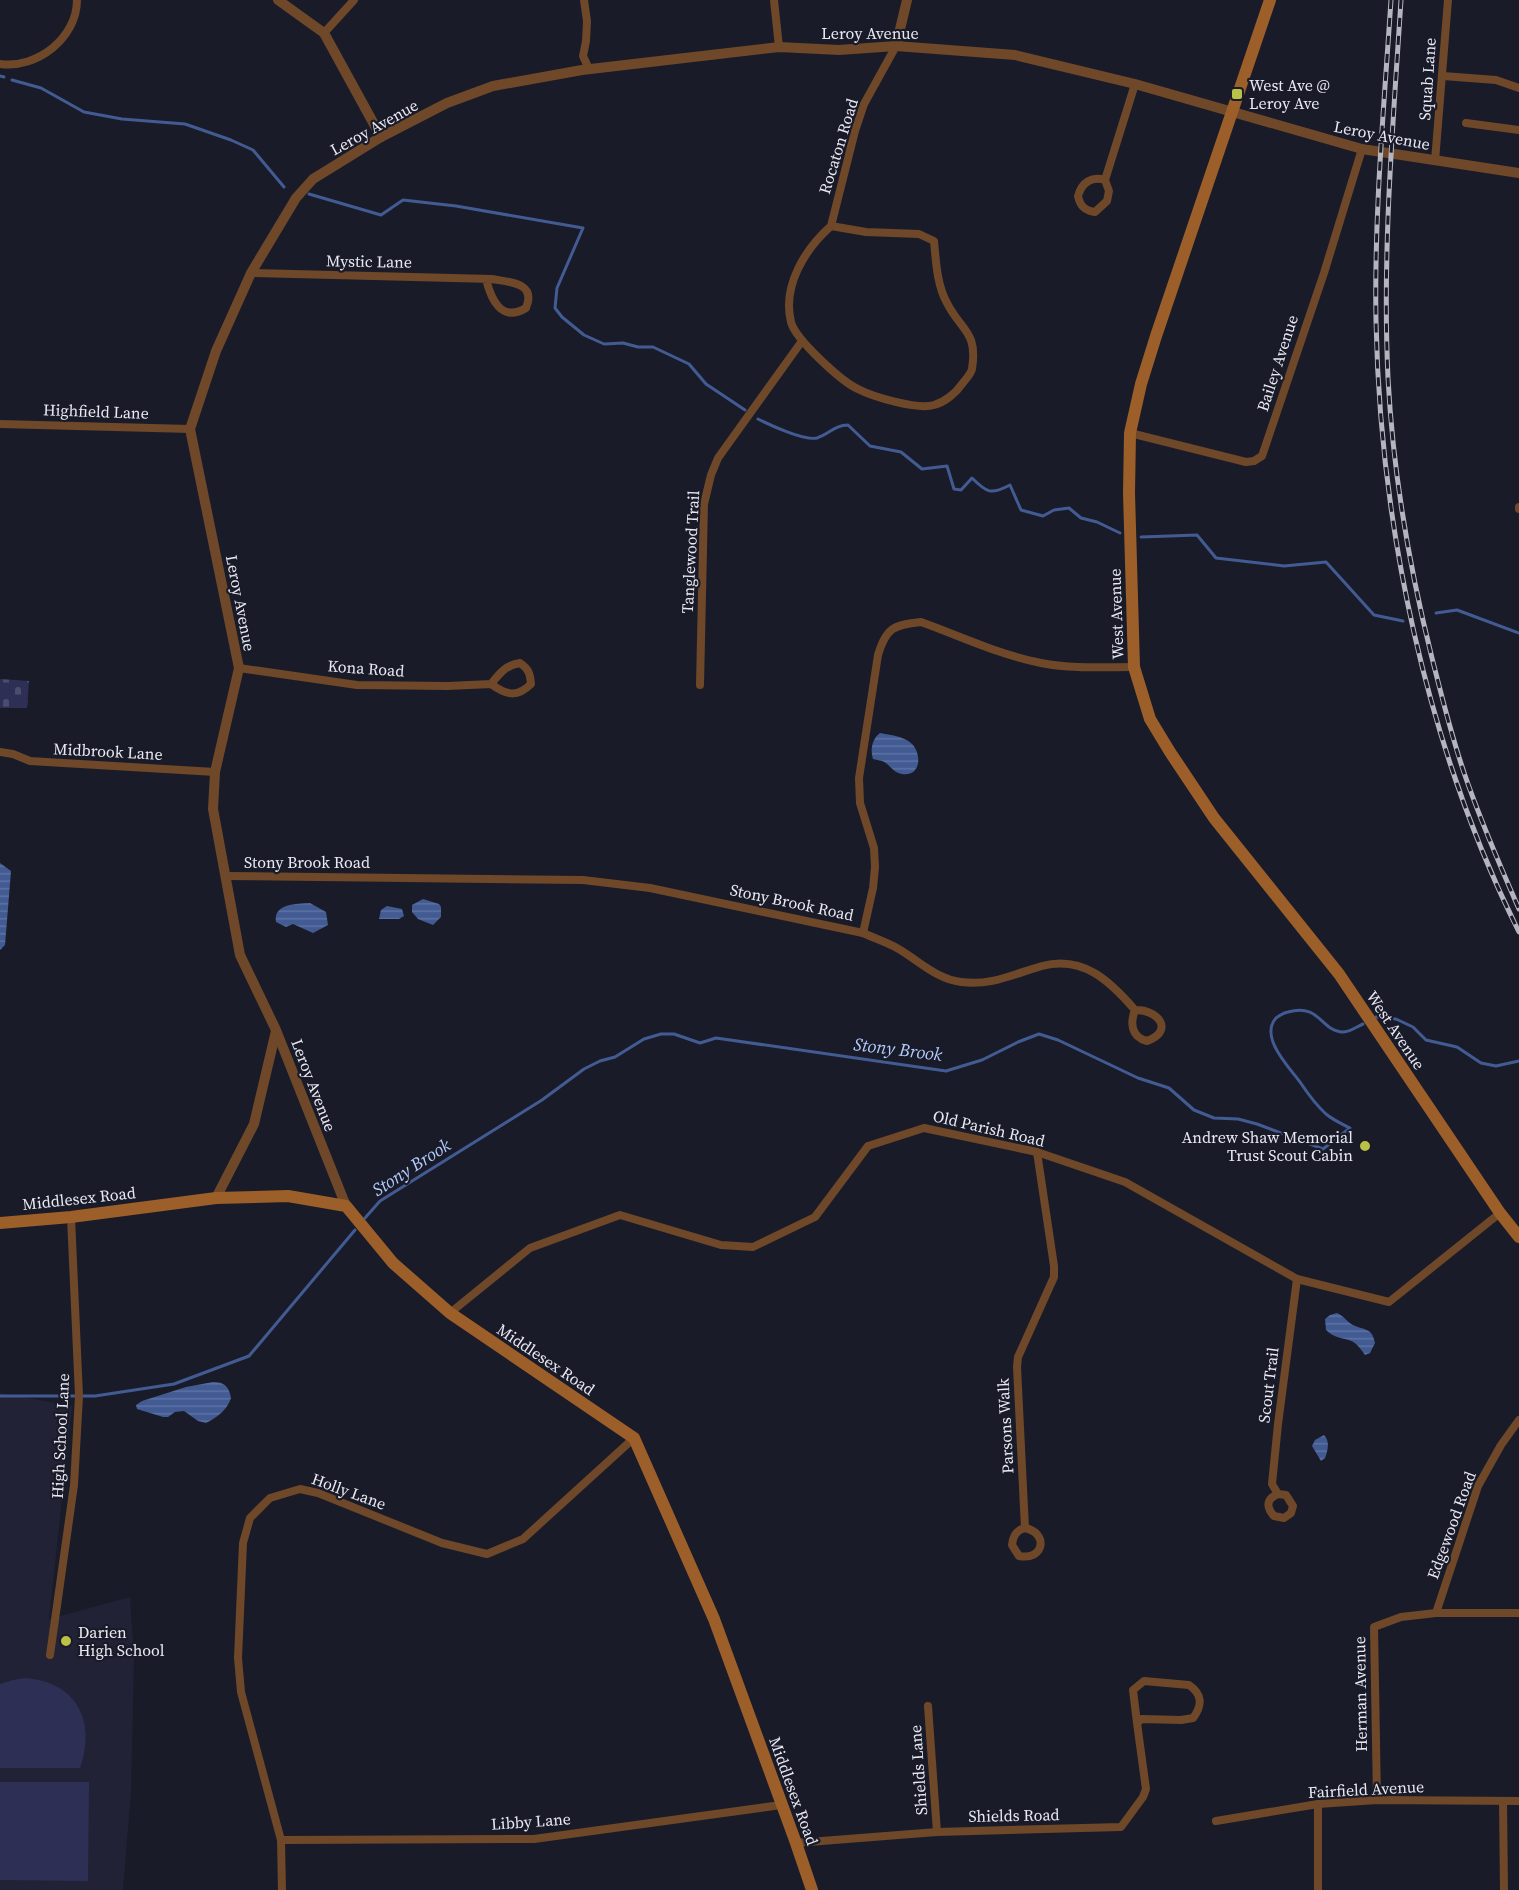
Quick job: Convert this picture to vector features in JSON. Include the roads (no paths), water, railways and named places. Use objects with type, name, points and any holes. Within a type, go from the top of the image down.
[{"type":"main road","name":"West Avenue","points":[[1270,0],[1141,384],[1130,433],[1128,493],[1134,667],[1150,719],[1214,818],[1339,974],[1500,1213],[1519,1237]]},
{"type":"main road","name":"Middlesex Road","points":[[0,1223],[71,1217],[216,1198],[288,1196],[345,1206],[393,1263],[450,1313],[634,1438],[714,1619],[812,1890]]},
{"type":"street","points":[[0,64],[13,66],[52,50],[73,24],[77,0]]},
{"type":"street","points":[[278,0],[324,33],[381,137]]},
{"type":"street","points":[[324,33],[354,0]]},
{"type":"street","points":[[584,0],[587,21],[583,56],[590,69]]},
{"type":"street","points":[[774,0],[779,47]]},
{"type":"street","points":[[896,46],[907,0]]},
{"type":"street","name":"Squab Lane","points":[[1436,161],[1448,0]]},
{"type":"street","name":"Leroy Avenue","points":[[345,1206],[276,1030],[240,955],[213,809],[215,772],[239,668],[190,429],[216,351],[251,273],[296,198],[313,179],[381,137],[447,103],[492,86],[590,69],[779,47],[839,50],[896,46],[1015,55],[1135,84],[1362,150],[1519,173]]},
{"type":"street","name":"Rocaton Road","points":[[831,226],[866,232],[919,234],[934,241],[938,278],[947,303],[971,336],[972,371],[955,393],[932,406],[902,403],[856,388],[802,341],[791,324],[789,294],[804,258],[820,236],[831,226],[861,113],[896,46]]},
{"type":"street","points":[[1443,75],[1496,80],[1519,88]]},
{"type":"street","points":[[1105,180],[1135,84]]},
{"type":"street","points":[[1466,123],[1519,130]]},
{"type":"street","name":"Bailey Avenue","points":[[1130,433],[1246,462],[1254,461],[1262,456],[1324,273],[1362,150]]},
{"type":"street","name":"Mystic Lane","points":[[251,273],[486,279],[515,282],[528,292],[526,308],[512,313],[502,310],[491,296],[486,279]]},
{"type":"street","name":"Tanglewood Trail","points":[[700,686],[704,504],[711,475],[718,458],[802,341]]},
{"type":"street","name":"Highfield Lane","points":[[0,424],[190,429]]},
{"type":"street","name":"Stony Brook Road","points":[[226,876],[583,880],[633,885],[681,894],[863,933],[875,867],[874,848],[860,803],[859,778],[878,655],[884,636],[893,628],[921,622],[1040,663],[1079,668],[1134,667]]},
{"type":"street","name":"Kona Road","points":[[239,668],[357,685],[491,684],[502,692],[514,694],[524,691],[531,684],[530,675],[527,668],[520,663],[512,664],[503,669],[491,684]]},
{"type":"street","name":"Midbrook Lane","points":[[0,752],[13,754],[30,761],[215,772]]},
{"type":"street","points":[[863,933],[897,948],[942,976],[959,982],[1008,978],[1041,966],[1067,963],[1079,965],[1101,976],[1118,990],[1135,1010]]},
{"type":"street","points":[[216,1198],[254,1124],[276,1030]]},
{"type":"street","name":"Old Parish Road","points":[[450,1313],[530,1248],[620,1215],[721,1245],[753,1246],[815,1217],[868,1146],[924,1128],[1037,1152],[1125,1182],[1297,1279],[1389,1302],[1500,1213]]},
{"type":"street","name":"Parsons Walk","points":[[1025,1528],[1018,1357],[1054,1277],[1037,1152]]},
{"type":"street","name":"High School Lane","points":[[50,1655],[75,1485],[79,1396],[71,1217]]},
{"type":"street","name":"Scout Trail","points":[[1278,1494],[1272,1484],[1297,1279]]},
{"type":"street","name":"Edgewood Road","points":[[1436,1613],[1478,1486],[1501,1445],[1519,1420]]},
{"type":"street","name":"Holly Lane","points":[[282,1890],[281,1840],[242,1692],[238,1658],[243,1543],[250,1518],[270,1498],[300,1489],[318,1493],[442,1543],[487,1554],[523,1539],[634,1438]]},
{"type":"street","name":"Herman Avenue","points":[[1377,1800],[1374,1627],[1401,1617],[1436,1613],[1519,1613]]},
{"type":"street","name":"Shields Road","points":[[796,1842],[937,1832],[1121,1827],[1146,1790],[1137,1723],[1133,1690],[1144,1681],[1189,1684],[1199,1695],[1200,1704],[1193,1718],[1142,1719],[1137,1723]]},
{"type":"street","name":"Shields Lane","points":[[928,1706],[937,1832]]},
{"type":"street","name":"Fairfield Avenue","points":[[1216,1821],[1318,1804],[1377,1800],[1519,1801]]},
{"type":"street","points":[[1503,1802],[1504,1890]]},
{"type":"street","points":[[1318,1804],[1318,1890]]},
{"type":"street","name":"Libby Lane","points":[[281,1840],[534,1839],[781,1805]]},
{"type":"waterway","points":[[0,76],[4,77]]},
{"type":"waterway","points":[[12,80],[41,88],[84,112],[122,119],[185,124],[231,140],[253,150],[284,187]]},
{"type":"waterway","points":[[309,194],[381,215],[403,200],[456,206],[583,228],[557,288],[555,308],[562,317],[584,335],[604,344],[623,343],[638,347],[653,347],[689,364],[706,384],[745,410]]},
{"type":"waterway","points":[[758,419],[787,432],[811,438],[817,438],[839,426],[848,425],[870,446],[901,452],[922,469],[947,466],[954,489],[961,490],[972,478],[990,491],[1010,485],[1021,510],[1043,516],[1054,510],[1069,508],[1081,518],[1097,522],[1120,533]]},
{"type":"waterway","points":[[1141,537],[1197,535],[1216,558],[1284,566],[1326,562],[1374,615],[1403,621]]},
{"type":"waterway","points":[[1436,613],[1457,610],[1519,633]]},
{"type":"waterway","name":"Stony Brook","points":[[365,1218],[380,1201],[542,1100],[584,1069],[615,1057],[644,1039],[661,1034],[674,1034],[700,1043],[716,1038],[946,1071],[982,1060],[1039,1034],[1058,1040],[1138,1078],[1169,1088],[1194,1110],[1214,1118],[1238,1119],[1257,1124],[1323,1149],[1350,1128],[1326,1114],[1309,1095],[1273,1043],[1272,1026],[1280,1015],[1298,1010],[1313,1014],[1334,1030],[1341,1032],[1350,1031],[1363,1024]]},
{"type":"waterway","name":"Stony Brook","points":[[1376,1017],[1396,1019],[1413,1027],[1426,1040],[1457,1047],[1481,1063],[1496,1066],[1519,1061]]},
{"type":"waterway","name":"Stony Brook","points":[[0,1396],[95,1396],[174,1384],[249,1356],[355,1230]]},
{"type":"railway","points":[[1391,0],[1380,160],[1376,281],[1380,399],[1387,478],[1399,556],[1434,712],[1458,788],[1519,932]]},
{"type":"railway","points":[[1401,0],[1389,189],[1386,283],[1390,413],[1398,484],[1416,589],[1453,737],[1480,815],[1519,909]]},
{"type":"place","name":"West Ave @ Leroy Ave","points":[[1237,94]]},
{"type":"place","name":"Andrew Shaw Memorial Trust Scout Cabin","points":[[1365,1146]]},
{"type":"place","name":"Darien High School","points":[[66,1641]]}]
